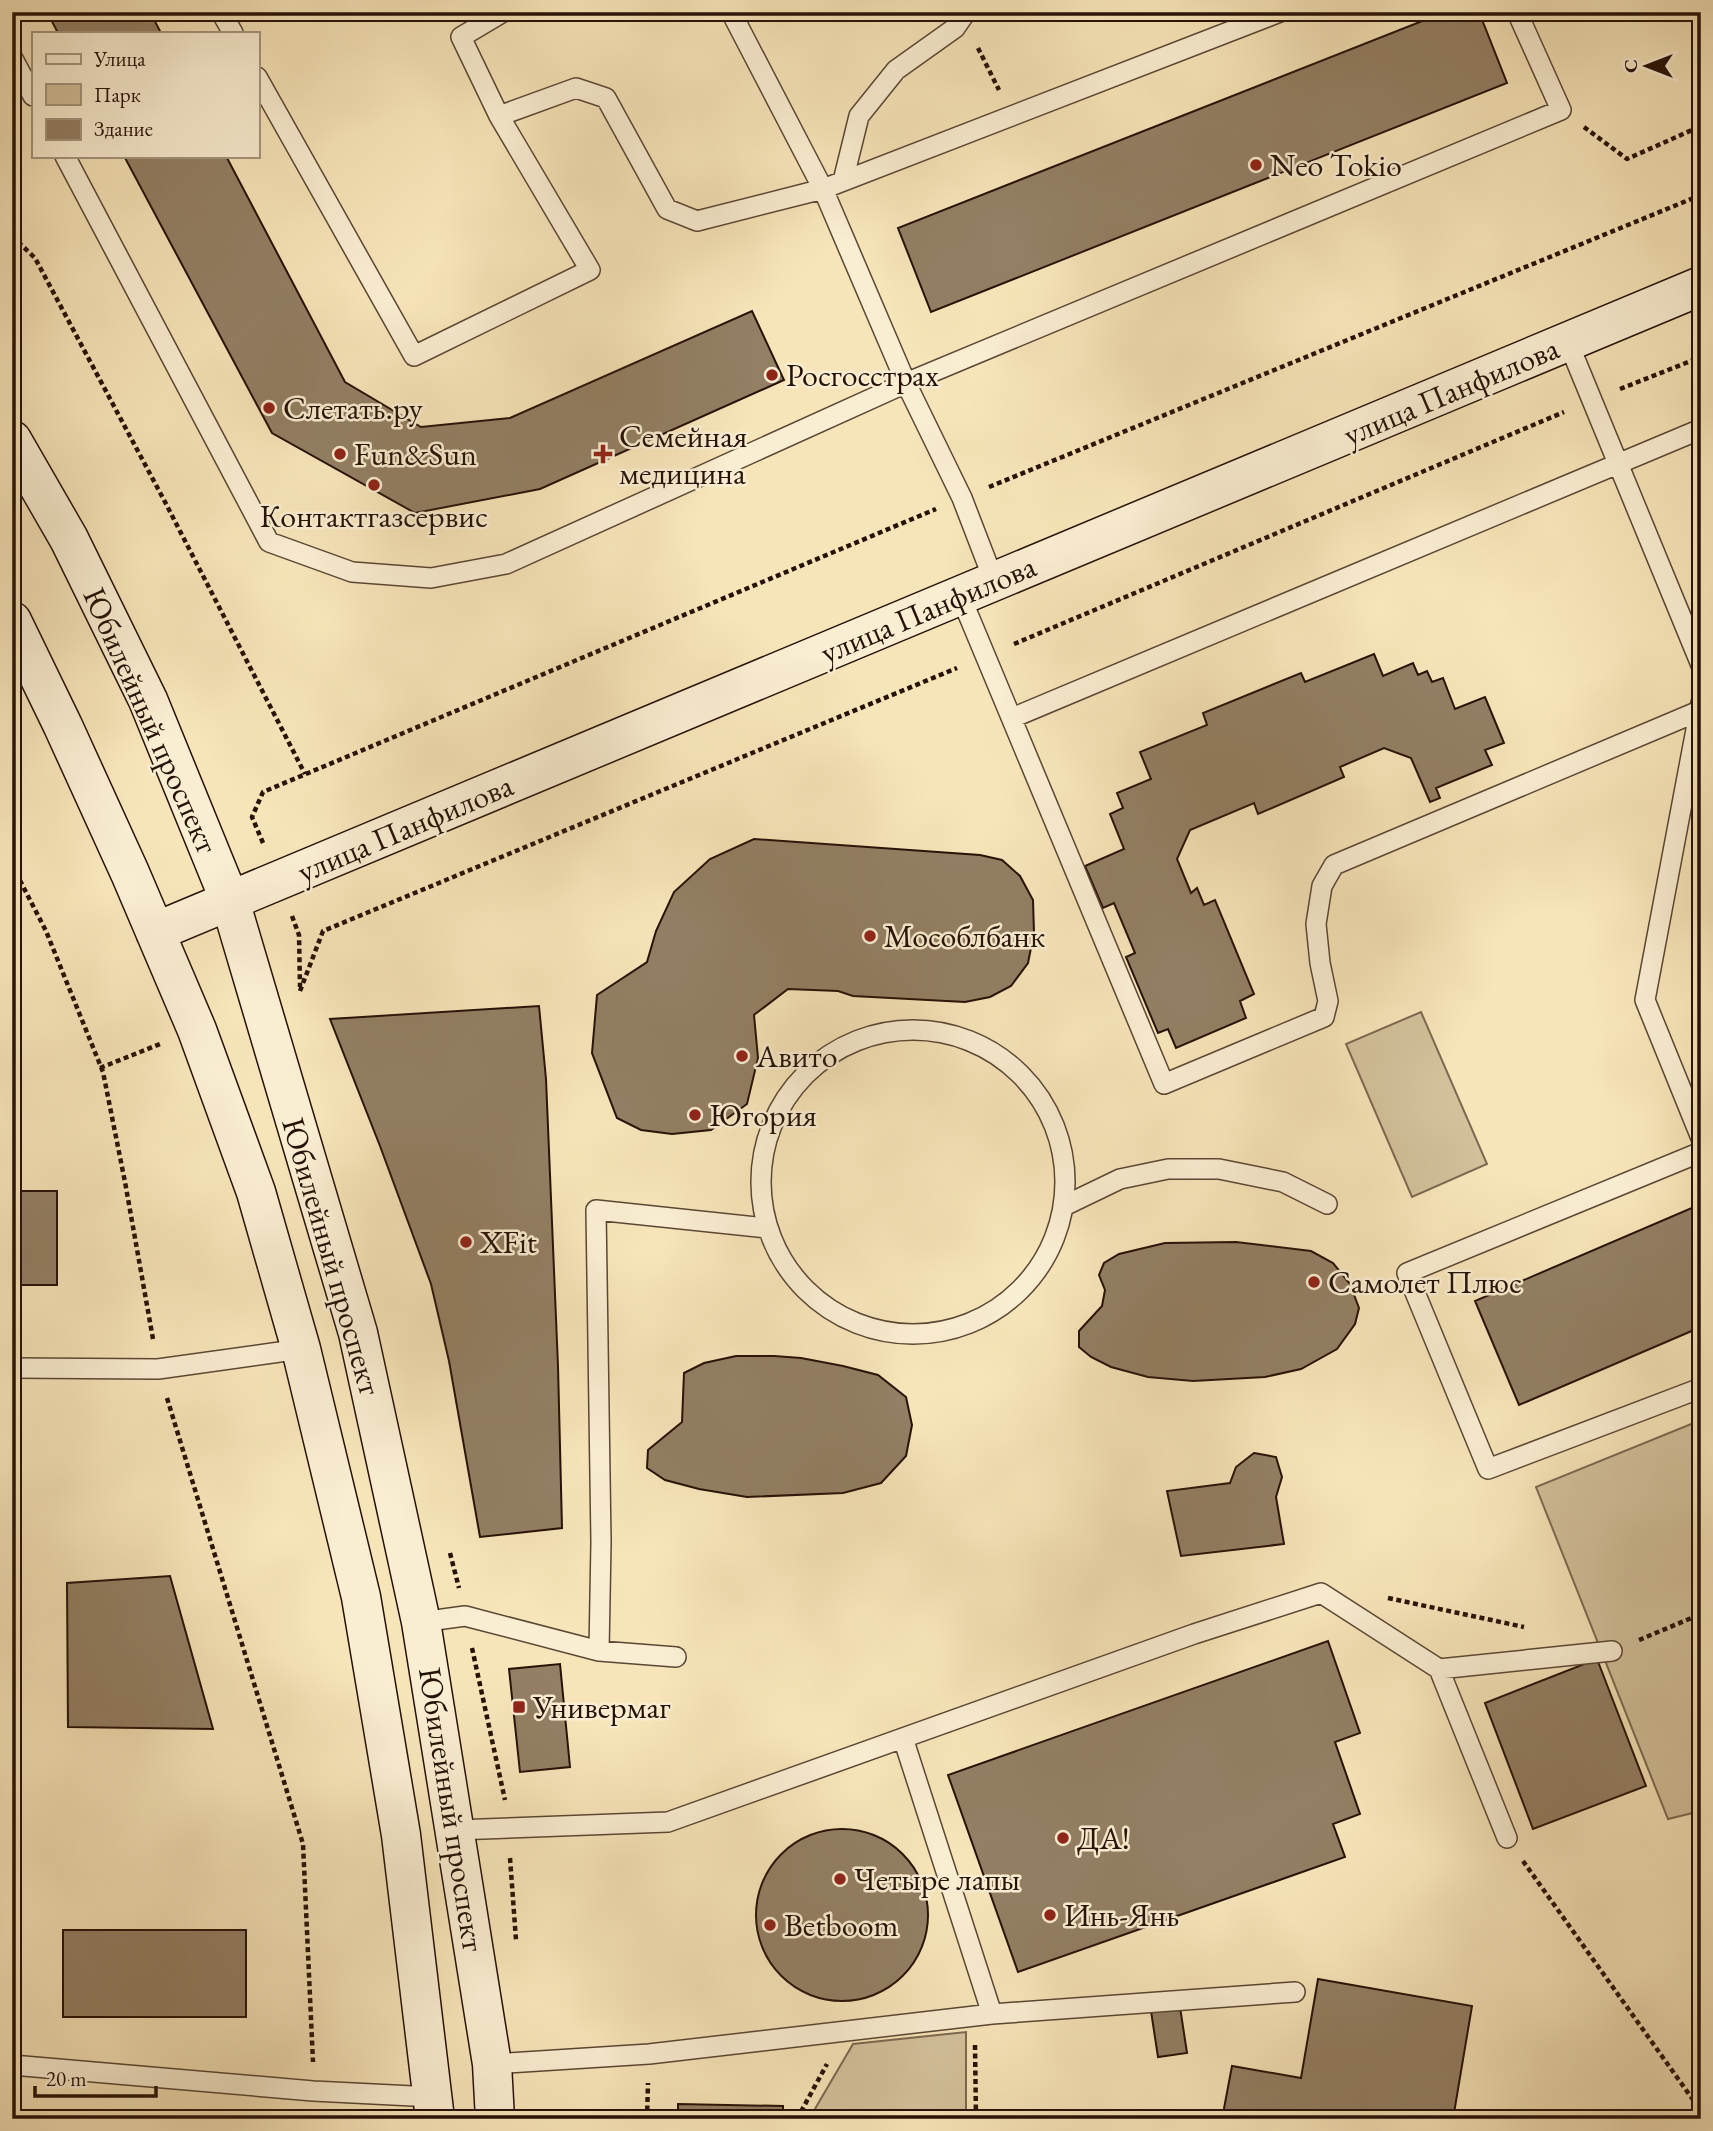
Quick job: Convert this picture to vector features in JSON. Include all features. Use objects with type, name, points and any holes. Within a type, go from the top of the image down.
[{"type":"main road","name":"улица Панфилова","points":[[155,932],[1701,286]]},
{"type":"main road","name":"Юбилейный проспект","points":[[12,440],[69,539],[148,700],[230,901],[358,1333],[421,1622],[492,2064],[495,2119]]},
{"type":"main road","name":"Юбилейный проспект","points":[[12,621],[130,873],[197,1030],[256,1192],[301,1349],[361,1597],[401,1835],[434,2108]]},
{"type":"lane","points":[[221,12],[232,32]]},
{"type":"lane","points":[[259,81],[414,356],[590,270],[499,116],[461,37],[503,12]]},
{"type":"lane","points":[[731,12],[823,189],[906,383],[962,498],[986,656],[1164,1084],[1324,1017],[1328,1001],[1316,924],[1322,886],[1334,864],[1700,707]]},
{"type":"lane","points":[[499,116],[576,88],[606,98],[667,209],[697,221],[823,189],[1280,12]]},
{"type":"lane","points":[[66,158],[269,541],[352,572],[432,578],[506,564],[906,383],[1561,110],[1517,12]]},
{"type":"lane","points":[[843,181],[859,116],[896,70],[955,28],[964,15]]},
{"type":"lane","points":[[12,57],[32,94]]},
{"type":"lane","points":[[1568,342],[1701,665]]},
{"type":"lane","points":[[1012,718],[1701,429]]},
{"type":"lane","points":[[1700,707],[1645,1000],[1701,1138]]},
{"type":"lane","points":[[917,1028],[964,1037],[1010,1064],[1045,1104],[1063,1153],[1064,1206],[1047,1257],[1014,1298],[969,1325],[917,1336],[865,1328],[822,1306],[788,1271],[766,1228],[760,1180],[768,1132],[790,1089],[825,1056],[858,1040],[869,1035],[917,1028]]},
{"type":"lane","points":[[1701,1152],[1407,1273],[1488,1469],[1701,1388]]},
{"type":"lane","points":[[1064,1206],[1120,1179],[1168,1169],[1219,1169],[1283,1182],[1327,1204]]},
{"type":"lane","points":[[599,1651],[601,1542],[596,1210],[766,1228]]},
{"type":"lane","points":[[12,1368],[158,1369],[301,1349]]},
{"type":"lane","points":[[456,1830],[668,1822],[1194,1634],[1321,1593],[1439,1669],[1507,1838]]},
{"type":"lane","points":[[421,1622],[465,1615],[599,1651],[676,1657]]},
{"type":"lane","points":[[1439,1669],[1612,1651]]},
{"type":"lane","points":[[903,1738],[984,2015]]},
{"type":"lane","points":[[492,2064],[649,2054],[984,2015],[1295,1992]]},
{"type":"lane","points":[[12,2065],[313,2091],[434,2108]]},
{"type":"path","points":[[964,15],[1012,116]]},
{"type":"path","points":[[1561,110],[1627,159],[1701,126]]},
{"type":"path","points":[[12,236],[35,258],[305,774]]},
{"type":"path","points":[[297,999],[323,931],[1701,357]]},
{"type":"path","points":[[12,865],[46,930],[103,1072],[158,1369],[303,1844],[313,2037],[313,2091]]},
{"type":"path","points":[[446,1540],[506,1805],[516,1952]]},
{"type":"path","points":[[1612,1651],[1701,1614]]},
{"type":"path","points":[[1507,1838],[1701,2111]]},
{"type":"path","points":[[976,2119],[984,2015]]},
{"type":"path","points":[[797,2119],[845,2031]]},
{"type":"green space","points":[[1421,1012],[1487,1164],[1412,1197],[1346,1044]]},
{"type":"green space","points":[[1701,1420],[1701,1811],[1668,1819],[1536,1487]]},
{"type":"green space","points":[[966,2032],[966,2119],[809,2119],[853,2044]]},
{"type":"building","points":[[47,12],[150,12],[160,32],[57,32]]},
{"type":"building","points":[[1445,12],[1479,12],[1507,83],[931,312],[898,228]]},
{"type":"building","points":[[125,158],[227,158],[345,382],[421,427],[510,418],[752,311],[784,380],[540,489],[415,513],[272,433]]},
{"type":"building","points":[[1374,654],[1383,676],[1413,663],[1418,675],[1427,671],[1432,682],[1443,678],[1455,709],[1485,697],[1504,743],[1485,750],[1492,765],[1436,788],[1440,798],[1430,802],[1411,758],[1384,748],[1340,767],[1344,777],[1258,814],[1254,803],[1190,830],[1177,859],[1191,893],[1197,888],[1204,905],[1215,900],[1254,994],[1240,1001],[1246,1018],[1176,1048],[1168,1029],[1158,1033],[1126,957],[1135,953],[1114,903],[1103,908],[1085,866],[1124,849],[1110,814],[1123,808],[1117,793],[1151,779],[1140,752],[1207,725],[1203,713],[1301,673],[1305,682]]},
{"type":"building","points":[[754,839],[980,855],[1002,860],[1020,876],[1033,900],[1034,933],[1028,963],[1011,986],[990,997],[965,1002],[853,996],[838,991],[788,989],[754,1015],[758,1058],[747,1104],[711,1130],[672,1134],[641,1130],[617,1118],[592,1053],[597,995],[647,962],[656,931],[674,892],[710,859]]},
{"type":"building","points":[[539,1006],[546,1079],[562,1528],[480,1537],[449,1361],[431,1284],[330,1019]]},
{"type":"building","points":[[12,1191],[57,1191],[57,1285],[12,1285]]},
{"type":"building","points":[[1701,1204],[1701,1327],[1519,1405],[1475,1301]]},
{"type":"building","points":[[1236,1242],[1311,1251],[1333,1263],[1350,1284],[1359,1308],[1355,1324],[1337,1349],[1301,1369],[1265,1377],[1193,1381],[1148,1377],[1111,1367],[1091,1357],[1079,1347],[1079,1331],[1102,1306],[1105,1290],[1099,1275],[1104,1263],[1119,1254],[1165,1243]]},
{"type":"building","points":[[736,1356],[801,1358],[878,1375],[906,1397],[912,1425],[906,1456],[881,1483],[843,1493],[747,1497],[665,1480],[647,1468],[648,1450],[682,1422],[684,1373],[704,1363]]},
{"type":"building","points":[[1254,1453],[1276,1457],[1282,1477],[1276,1497],[1284,1544],[1181,1556],[1167,1491],[1230,1483],[1236,1467]]},
{"type":"building","points":[[170,1576],[213,1729],[68,1727],[67,1583]]},
{"type":"building","points":[[1328,1641],[1360,1733],[1335,1742],[1360,1814],[1333,1824],[1345,1857],[1018,1972],[948,1775]]},
{"type":"building","points":[[1597,1659],[1646,1786],[1533,1829],[1485,1703]]},
{"type":"building","points":[[560,1664],[570,1767],[520,1772],[509,1669]]},
{"type":"building","points":[[842,1829],[875,1836],[903,1854],[921,1882],[928,1915],[921,1948],[903,1976],[875,1994],[842,2001],[809,1994],[781,1976],[763,1948],[756,1915],[763,1882],[781,1854],[809,1836]]},
{"type":"building","points":[[63,1930],[246,1930],[246,2017],[63,2017]]},
{"type":"building","points":[[1318,1979],[1472,2006],[1453,2119],[1222,2119],[1232,2066],[1301,2078]]},
{"type":"building","points":[[1180,2007],[1187,2053],[1158,2057],[1151,2011]]},
{"type":"building","points":[[678,2104],[783,2106],[783,2119],[678,2119]]},
{"type":"place","name":"Neo Tokio","points":[[1256,165]]},
{"type":"place","name":"Росгосстрах","points":[[772,375]]},
{"type":"place","name":"Слетать.ру","points":[[269,408]]},
{"type":"place","name":"Fun&Sun","points":[[340,454]]},
{"type":"place","name":"Семейная медицина","points":[[603,454]]},
{"type":"place","name":"Контактгазсервис","points":[[374,485]]},
{"type":"place","name":"Мособлбанк","points":[[870,936]]},
{"type":"place","name":"Авито","points":[[742,1056]]},
{"type":"place","name":"Югория","points":[[695,1115]]},
{"type":"place","name":"XFit","points":[[466,1242]]},
{"type":"place","name":"Самолет Плюс","points":[[1314,1282]]},
{"type":"place","name":"Универмаг","points":[[519,1707]]},
{"type":"place","name":"ДА!","points":[[1063,1838]]},
{"type":"place","name":"Четыре лапы","points":[[840,1879]]},
{"type":"place","name":"Инь-Янь","points":[[1050,1915]]},
{"type":"place","name":"Betboom","points":[[770,1925]]}]
